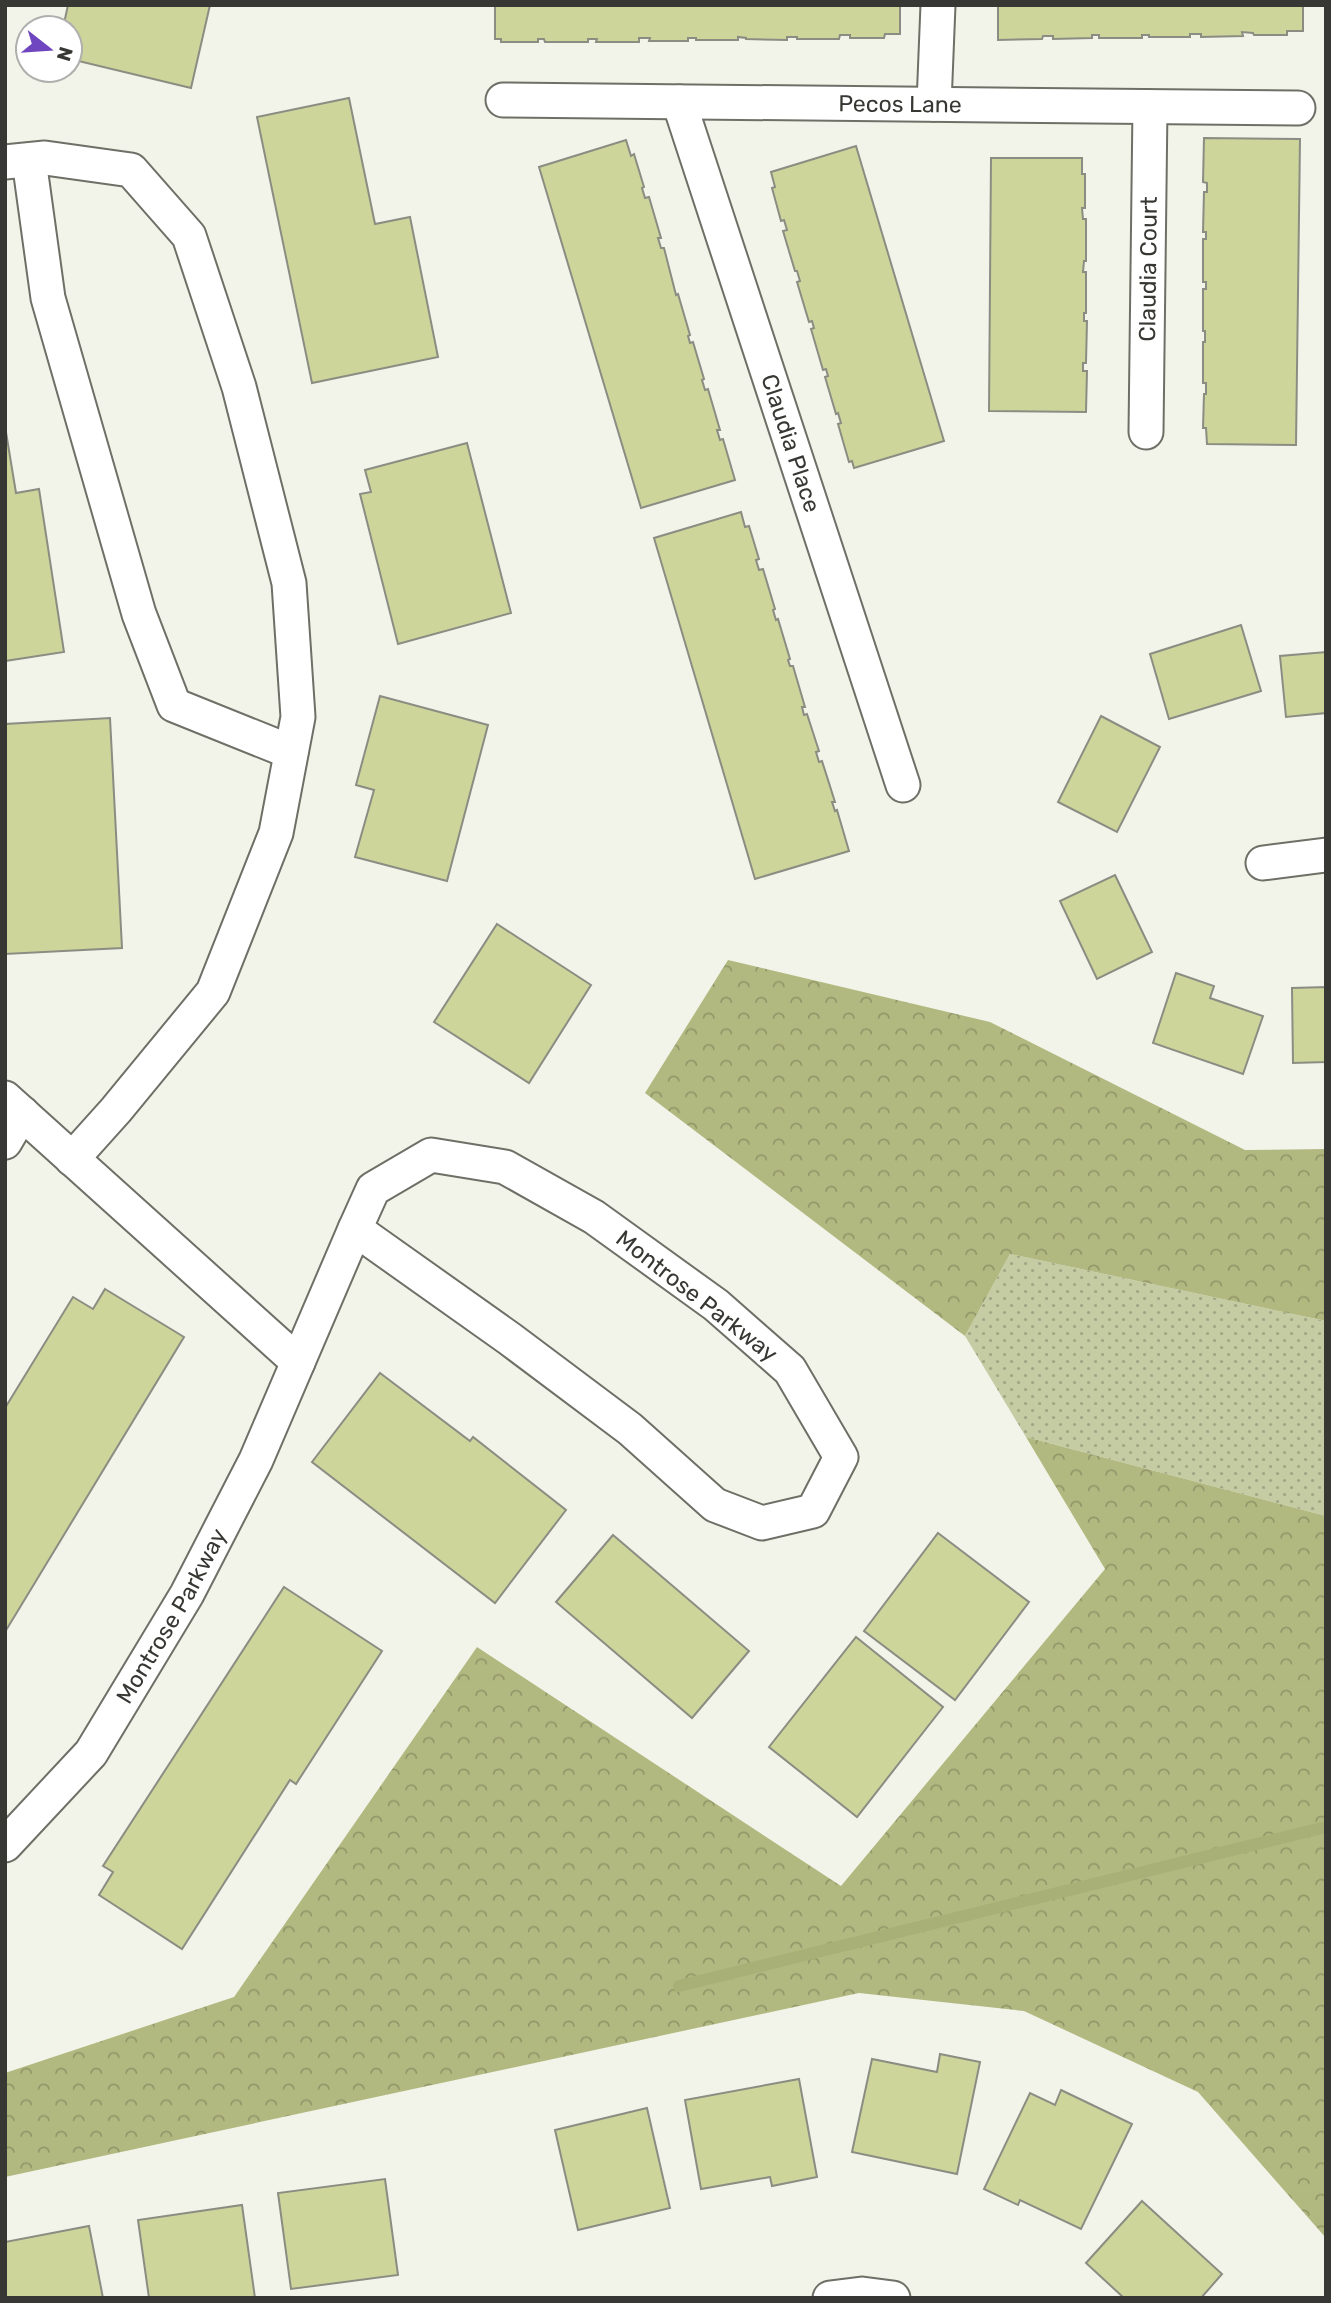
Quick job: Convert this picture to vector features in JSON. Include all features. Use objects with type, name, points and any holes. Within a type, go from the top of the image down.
[{"type":"street","points":[[934,104],[938,5]]},
{"type":"street","name":"Pecos Lane","points":[[503,100],[1298,108]]},
{"type":"street","name":"Claudia Place","points":[[679,102],[903,785]]},
{"type":"street","name":"Claudia Court","points":[[1146,432],[1150,107]]},
{"type":"street","points":[[72,1159],[213,992],[276,833],[298,717],[289,583],[239,387],[189,236],[131,170],[45,158],[17,161],[48,298],[139,614],[174,705],[291,752]]},
{"type":"street","points":[[1264,863],[1326,855]]},
{"type":"street","points":[[5,1142],[14,1105],[298,1362]]},
{"type":"street","name":"Montrose Parkway","points":[[5,1845],[91,1753],[187,1594],[256,1460],[355,1229],[373,1189],[431,1155],[505,1167],[594,1217],[716,1305],[790,1370],[841,1457],[813,1511],[762,1523],[715,1505],[630,1429],[510,1339],[355,1229]]},
{"type":"street","points":[[830,2298],[862,2294],[893,2298]]},
{"type":"green space","points":[[728,960],[990,1022],[1245,1150],[1326,1149],[1326,1321],[1010,1254],[965,1336],[645,1093]]},
{"type":"green space","points":[[1010,1254],[1326,1321],[1326,1516],[1026,1437],[965,1336]]},
{"type":"green space","points":[[1026,1437],[1326,1516],[1326,2238],[1198,2092],[1024,2011],[859,1993],[5,2177],[5,2073],[234,1997],[477,1647],[841,1886],[1105,1569]]},
{"type":"building","points":[[68,5],[210,5],[191,88],[84,62],[84,14],[66,14]]},
{"type":"building","points":[[495,5],[900,5],[900,34],[885,34],[884,38],[850,38],[850,35],[840,35],[839,39],[738,37],[738,40],[688,38],[688,41],[649,41],[650,38],[639,38],[639,42],[596,42],[597,39],[588,39],[588,42],[545,42],[544,39],[538,39],[538,42],[501,42],[501,39],[495,39]]},
{"type":"building","points":[[998,5],[1303,5],[1303,31],[1287,31],[1287,35],[1254,35],[1242,32],[1243,36],[1201,37],[1201,34],[1190,34],[1190,37],[1142,35],[1142,38],[1099,38],[1099,35],[1092,35],[1092,38],[1053,39],[1053,36],[1043,36],[1042,39],[998,40]]},
{"type":"building","points":[[349,98],[375,224],[410,217],[438,357],[312,383],[257,117]]},
{"type":"building","points":[[1204,138],[1300,139],[1296,445],[1207,444],[1206,428],[1203,428],[1206,383],[1203,383],[1203,289],[1206,289],[1206,282],[1203,282],[1203,239],[1206,239],[1206,232],[1203,232],[1204,192],[1207,192],[1207,183],[1203,182]]},
{"type":"building","points":[[626,140],[631,156],[634,154],[645,198],[649,197],[661,238],[658,238],[661,248],[664,248],[690,335],[690,343],[693,342],[705,390],[708,389],[720,430],[717,430],[720,440],[723,439],[735,480],[641,508],[539,167]]},
{"type":"building","points":[[856,146],[944,441],[854,468],[852,461],[849,462],[838,424],[841,423],[825,377],[828,376],[826,369],[823,370],[811,329],[814,328],[812,321],[809,322],[797,282],[800,281],[783,231],[787,230],[784,220],[781,221],[772,188],[775,187],[771,172]]},
{"type":"building","points":[[991,158],[1082,158],[1085,208],[1082,208],[1083,219],[1086,219],[1086,261],[1083,272],[1086,272],[1084,321],[1087,321],[1086,363],[1083,363],[1083,371],[1087,371],[1086,412],[989,411]]},
{"type":"building","points":[[5,426],[16,493],[39,489],[64,652],[5,661]]},
{"type":"building","points":[[467,443],[511,613],[398,644],[360,494],[371,492],[365,470]]},
{"type":"building","points":[[741,512],[745,527],[749,526],[759,559],[756,560],[759,570],[763,569],[776,620],[778,619],[790,659],[788,660],[790,666],[793,666],[805,707],[802,707],[804,715],[807,714],[819,751],[816,752],[819,762],[822,761],[835,802],[832,802],[835,811],[837,810],[849,851],[755,879],[654,538]]},
{"type":"building","points":[[1241,625],[1261,691],[1169,719],[1150,654]]},
{"type":"building","points":[[1326,652],[1326,713],[1286,717],[1280,656]]},
{"type":"building","points":[[380,696],[488,725],[447,881],[355,857],[374,790],[356,785]]},
{"type":"building","points":[[1101,716],[1160,747],[1117,832],[1058,802]]},
{"type":"building","points":[[110,718],[122,948],[5,954],[5,724]]},
{"type":"building","points":[[1115,875],[1152,952],[1097,979],[1060,901]]},
{"type":"building","points":[[497,924],[591,985],[529,1083],[434,1022]]},
{"type":"building","points":[[1176,973],[1214,986],[1210,998],[1263,1016],[1243,1074],[1153,1043]]},
{"type":"building","points":[[1326,987],[1326,1062],[1293,1063],[1292,988]]},
{"type":"building","points":[[105,1289],[184,1337],[5,1632],[5,1408],[73,1297],[93,1309]]},
{"type":"building","points":[[380,1373],[470,1441],[473,1437],[566,1510],[495,1603],[312,1462]]},
{"type":"building","points":[[938,1533],[1029,1602],[955,1700],[864,1631]]},
{"type":"building","points":[[613,1535],[749,1651],[692,1718],[556,1602]]},
{"type":"building","points":[[284,1587],[382,1651],[296,1784],[290,1780],[182,1949],[99,1895],[113,1872],[103,1866]]},
{"type":"building","points":[[856,1637],[943,1707],[857,1817],[769,1747]]},
{"type":"building","points":[[940,2054],[980,2062],[957,2174],[852,2152],[872,2059],[937,2072]]},
{"type":"building","points":[[799,2079],[817,2177],[772,2186],[770,2177],[701,2189],[685,2100]]},
{"type":"building","points":[[1061,2090],[1132,2124],[1081,2229],[1020,2200],[1018,2205],[984,2189],[1030,2093],[1055,2105]]},
{"type":"building","points":[[647,2108],[670,2208],[578,2230],[555,2130]]},
{"type":"building","points":[[385,2179],[398,2275],[291,2289],[278,2193]]},
{"type":"building","points":[[1142,2201],[1222,2274],[1201,2298],[1124,2298],[1086,2263]]},
{"type":"building","points":[[242,2205],[255,2298],[149,2298],[138,2220]]},
{"type":"building","points":[[89,2226],[103,2298],[5,2298],[5,2242]]},
{"type":"waterway","points":[[679,1986],[1326,1827]]}]
